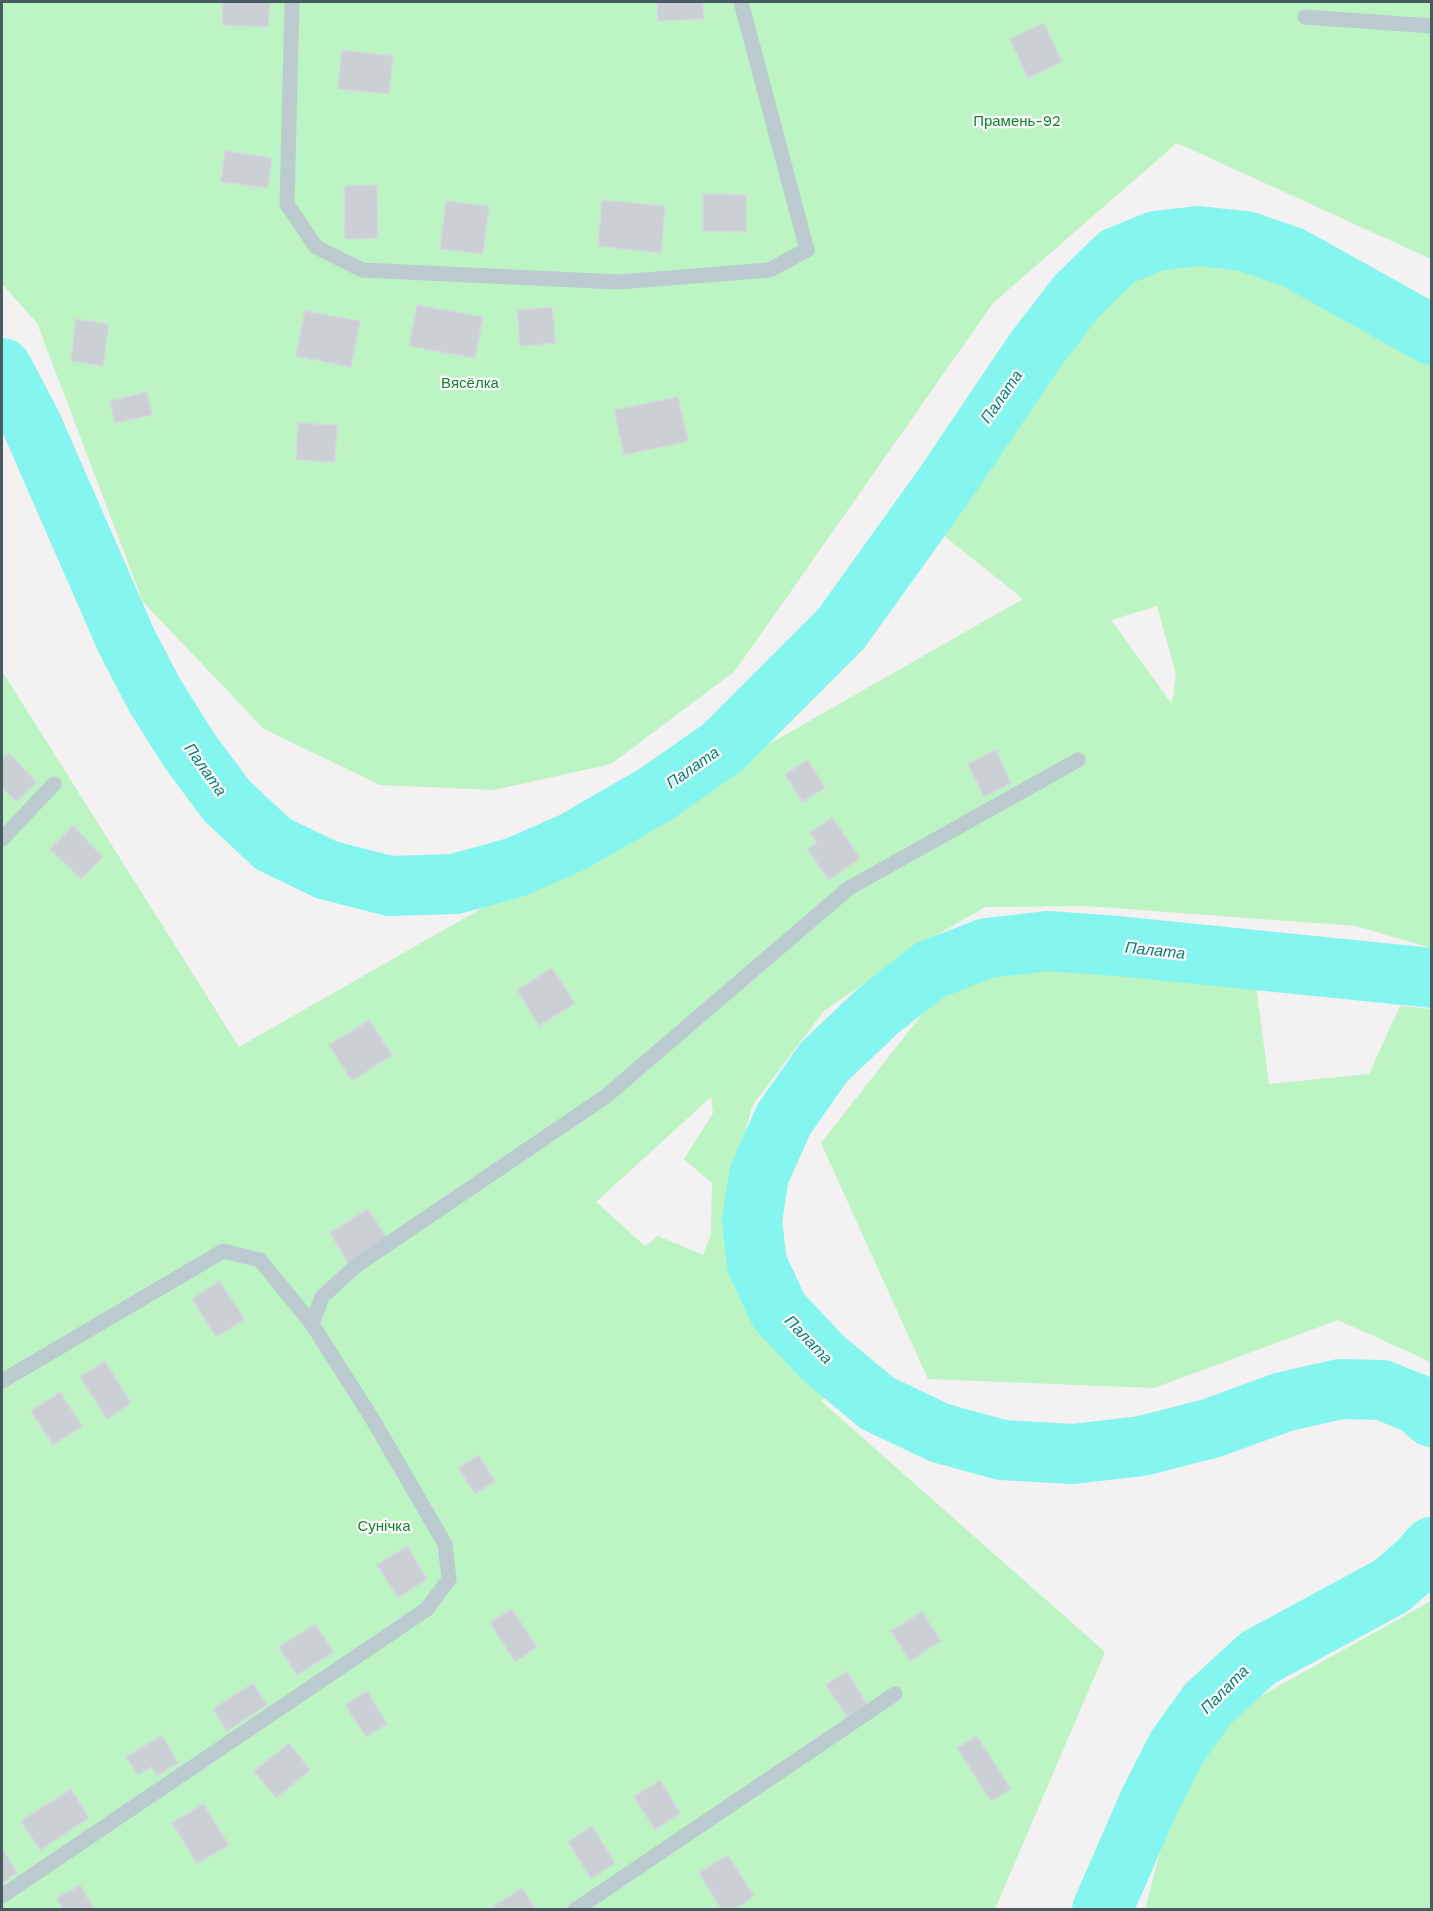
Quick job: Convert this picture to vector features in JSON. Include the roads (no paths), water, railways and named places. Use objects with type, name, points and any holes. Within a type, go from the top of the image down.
[{"type":"lane","points":[[292,2],[287,204],[316,247],[362,270],[619,282],[770,270],[807,250],[741,2]]},
{"type":"lane","points":[[1305,17],[1431,26]]},
{"type":"lane","points":[[312,1324],[322,1297],[357,1265],[605,1097],[849,888],[1078,760]]},
{"type":"lane","points":[[2,839],[54,784]]},
{"type":"lane","points":[[2,1381],[223,1251],[260,1260],[312,1324],[374,1420],[445,1544],[449,1579],[427,1609],[2,1896]]},
{"type":"lane","points":[[575,1910],[895,1694]]},
{"type":"waterway","name":"Палата","points":[[2,368],[32,425],[126,640],[154,694],[189,750],[227,801],[273,844],[327,870],[390,886],[455,884],[516,867],[573,842],[656,794],[723,747],[841,629],[943,487],[1034,352],[1077,296],[1117,257],[1156,241],[1198,236],[1245,241],[1292,257],[1432,335]]},
{"type":"waterway","name":"Палата","points":[[1432,978],[1048,941],[987,948],[930,970],[879,1010],[824,1062],[784,1119],[759,1175],[752,1221],[757,1264],[779,1311],[823,1358],[877,1403],[940,1433],[1002,1450],[1073,1454],[1142,1446],[1212,1428],[1283,1402],[1340,1389],[1382,1390],[1417,1404],[1432,1417]]},
{"type":"waterway","name":"Палата","points":[[1102,1910],[1150,1800],[1177,1747],[1208,1704],[1258,1658],[1391,1586],[1419,1562],[1432,1547]]},
{"type":"park label","name":"Прамень-92","points":[[1017,122]]},
{"type":"park label","name":"Вясёлка","points":[[470,384]]},
{"type":"park label","name":"Сунічка","points":[[384,1527]]}]
